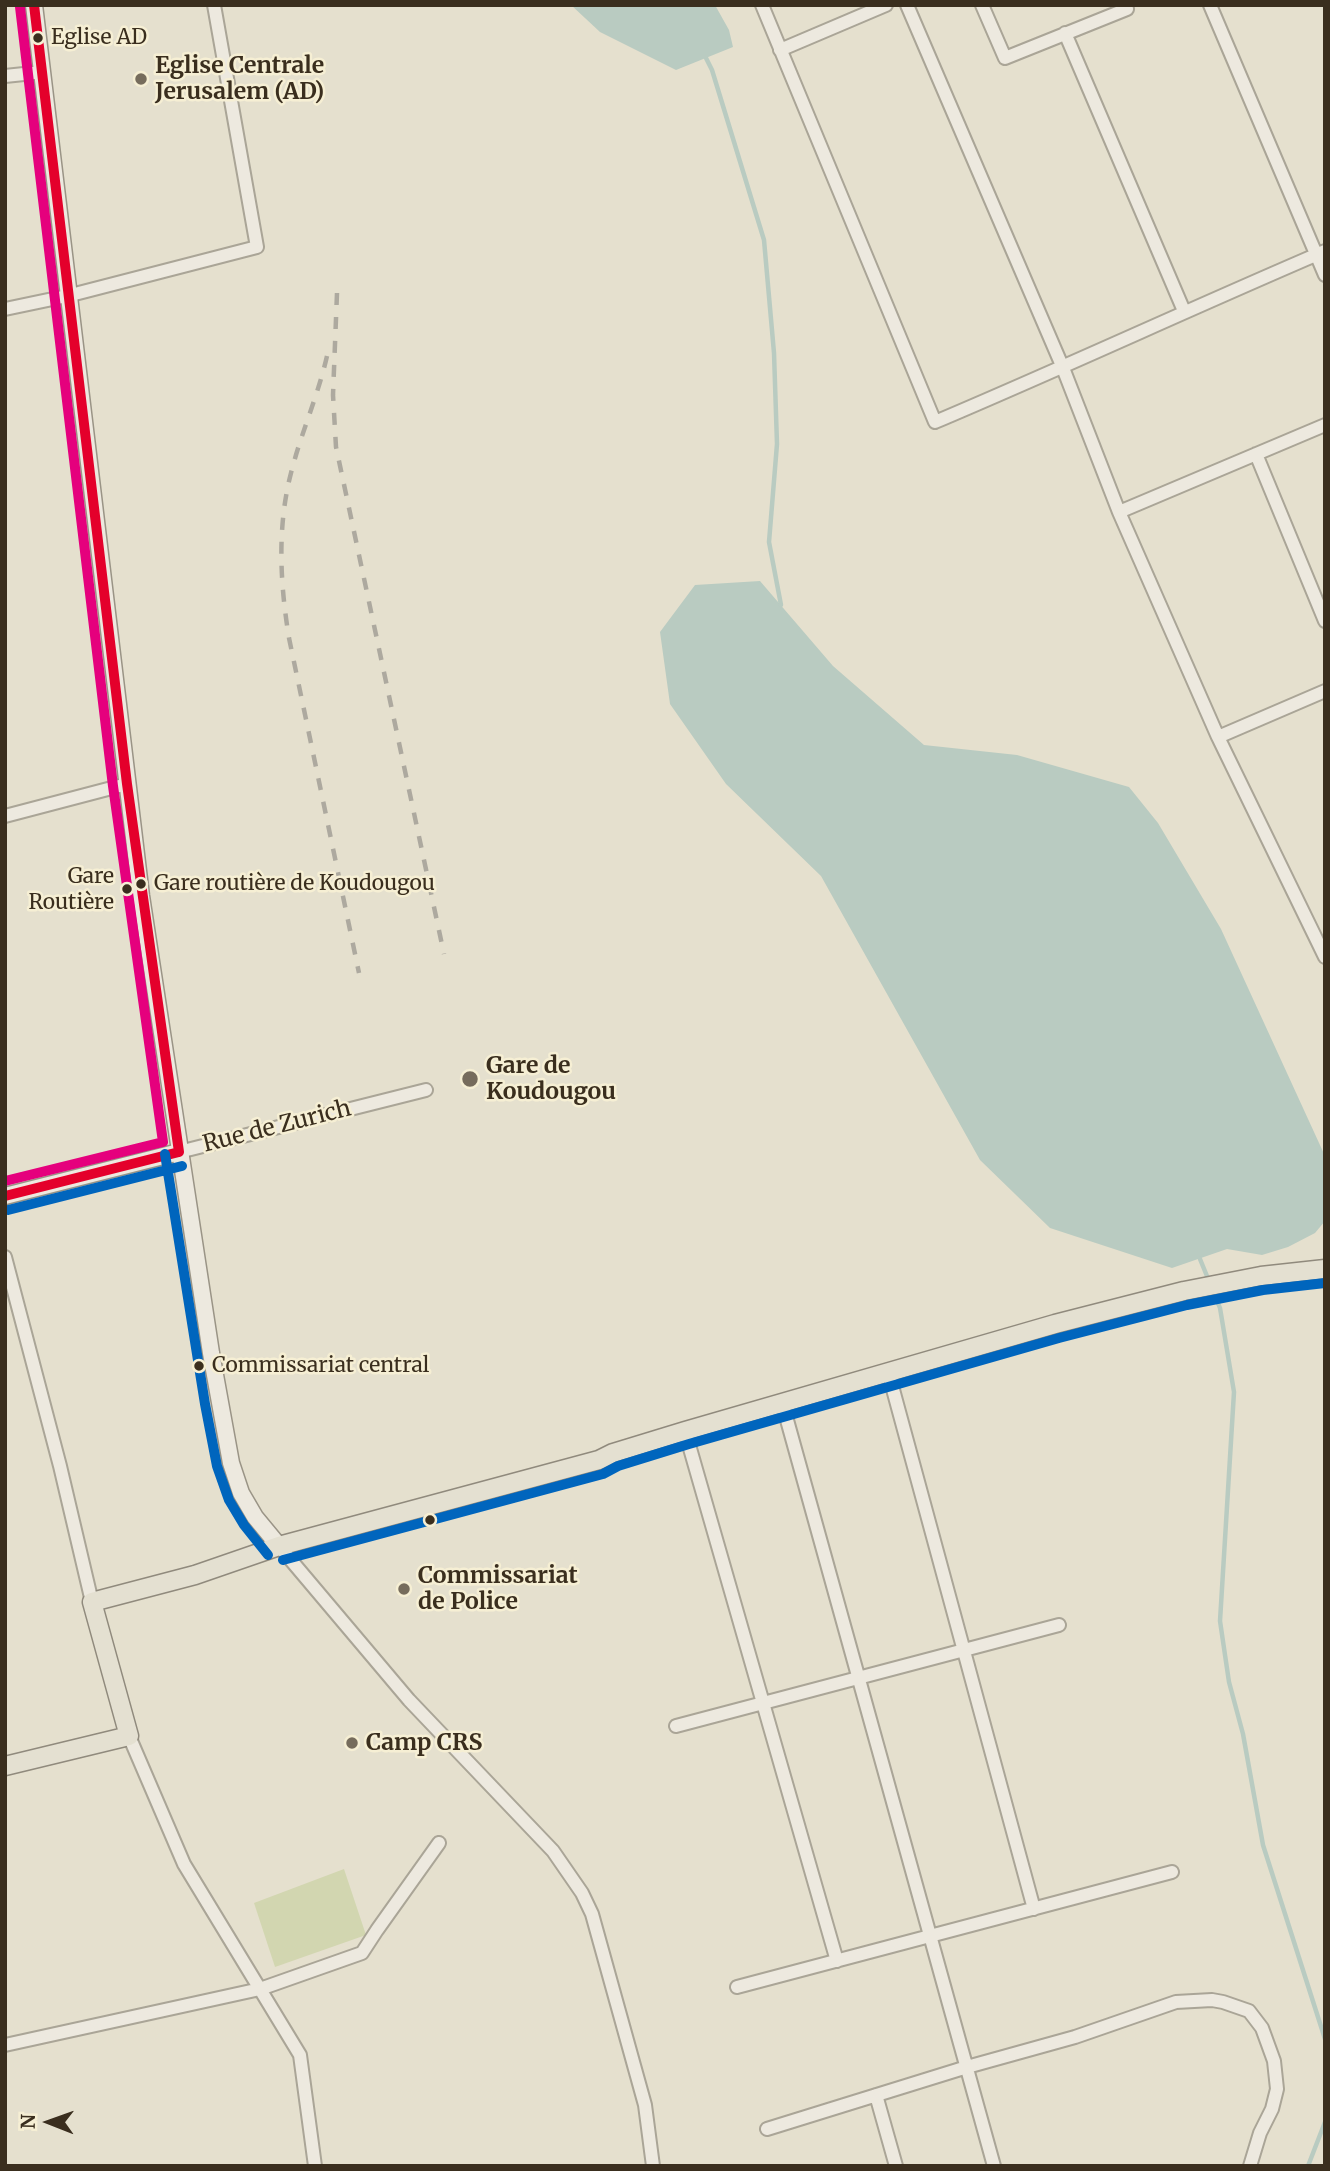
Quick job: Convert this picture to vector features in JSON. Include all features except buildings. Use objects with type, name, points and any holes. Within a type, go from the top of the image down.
[{"type":"main road","points":[[5,1766],[129,1736],[92,1602],[195,1575],[279,1546],[599,1460],[613,1453],[888,1371],[1184,1291],[1261,1276],[1325,1269]]},
{"type":"street","points":[[34,5],[67,296],[157,1007],[231,1463],[241,1493],[255,1517],[409,1700],[553,1851],[582,1893],[592,1913],[645,2105],[653,2166]]},
{"type":"street","points":[[5,309],[67,296],[257,247],[214,5]]},
{"type":"street","points":[[762,5],[935,422],[1320,253]]},
{"type":"street","points":[[780,50],[886,5]]},
{"type":"street","points":[[907,5],[1063,368],[1119,512],[1218,737],[1325,957]]},
{"type":"street","points":[[982,5],[1005,58],[1126,9],[1125,5]]},
{"type":"street","points":[[1210,5],[1320,253],[1325,275]]},
{"type":"street","points":[[1065,33],[1184,312]]},
{"type":"street","points":[[5,76],[43,72]]},
{"type":"street","points":[[1119,512],[1325,425]]},
{"type":"street","points":[[1256,454],[1325,621]]},
{"type":"street","points":[[1218,737],[1325,691]]},
{"type":"street","points":[[5,816],[127,784]]},
{"type":"street","name":"Rue de Zurich","points":[[5,1196],[426,1090]]},
{"type":"street","points":[[5,1257],[60,1466],[92,1602]]},
{"type":"street","points":[[888,1371],[1034,1909]]},
{"type":"street","points":[[782,1402],[994,2166]]},
{"type":"street","points":[[685,1431],[837,1961]]},
{"type":"street","points":[[676,1726],[1059,1625]]},
{"type":"street","points":[[129,1736],[184,1864],[300,2055],[315,2166]]},
{"type":"street","points":[[5,2045],[260,1989],[362,1953],[439,1843]]},
{"type":"street","points":[[737,1987],[1172,1872]]},
{"type":"street","points":[[767,2129],[967,2067],[1075,2037],[1175,2002],[1200,2000],[1223,2002],[1249,2011],[1262,2028],[1274,2061],[1277,2089],[1250,2166]]},
{"type":"street","points":[[876,2095],[896,2166]]},
{"type":"green space","points":[[344,1869],[366,1935],[275,1967],[254,1903]]},
{"type":"shaded area","points":[[571,5],[715,5],[729,30],[733,47],[676,70],[600,32]]},
{"type":"shaded area","points":[[760,581],[833,666],[924,745],[1017,755],[1129,787],[1158,823],[1221,929],[1325,1156],[1325,1221],[1315,1233],[1288,1247],[1262,1255],[1227,1249],[1172,1268],[1050,1228],[980,1160],[821,876],[726,784],[670,704],[660,632],[695,585]]},
{"type":"waterway","points":[[706,58],[764,240],[774,353],[777,444],[769,542],[781,605]]},
{"type":"waterway","points":[[1200,1259],[1209,1281]]},
{"type":"waterway","points":[[1212,1289],[1220,1308],[1234,1392],[1220,1621],[1229,1682],[1243,1734],[1263,1845],[1325,2039]]},
{"type":"waterway","points":[[1308,2166],[1325,2122]]},
{"type":"railway","points":[[337,293],[333,395],[336,447],[444,954]]},
{"type":"railway","points":[[327,356],[295,458],[287,493],[282,534],[282,576],[289,638],[359,973]]},
{"type":"transit line","points":[[34,5],[127,784],[179,1152]]},
{"type":"transit line","points":[[5,1181],[163,1142],[113,786],[20,7]]},
{"type":"transit line","points":[[5,1196],[179,1152]]},
{"type":"transit line","points":[[165,1154],[217,1466],[229,1500],[244,1525],[268,1555]]},
{"type":"transit line","points":[[8,1210],[182,1166]]},
{"type":"transit line","points":[[283,1560],[603,1474],[618,1466],[689,1444],[1059,1338],[1187,1305],[1263,1290],[1325,1283]]},
{"type":"place","name":"Eglise AD","points":[[38,38]]},
{"type":"place","name":"Eglise Centrale Jerusalem (AD)","points":[[141,79]]},
{"type":"place","name":"Gare routière de Koudougou","points":[[141,884]]},
{"type":"place","name":"Gare Routière","points":[[127,889]]},
{"type":"place","name":"Gare de Koudougou","points":[[470,1079]]},
{"type":"place","name":"Commissariat central","points":[[199,1366]]},
{"type":"place","name":"Commissariat de Police","points":[[404,1589]]},
{"type":"place","name":"Camp CRS","points":[[352,1743]]}]
